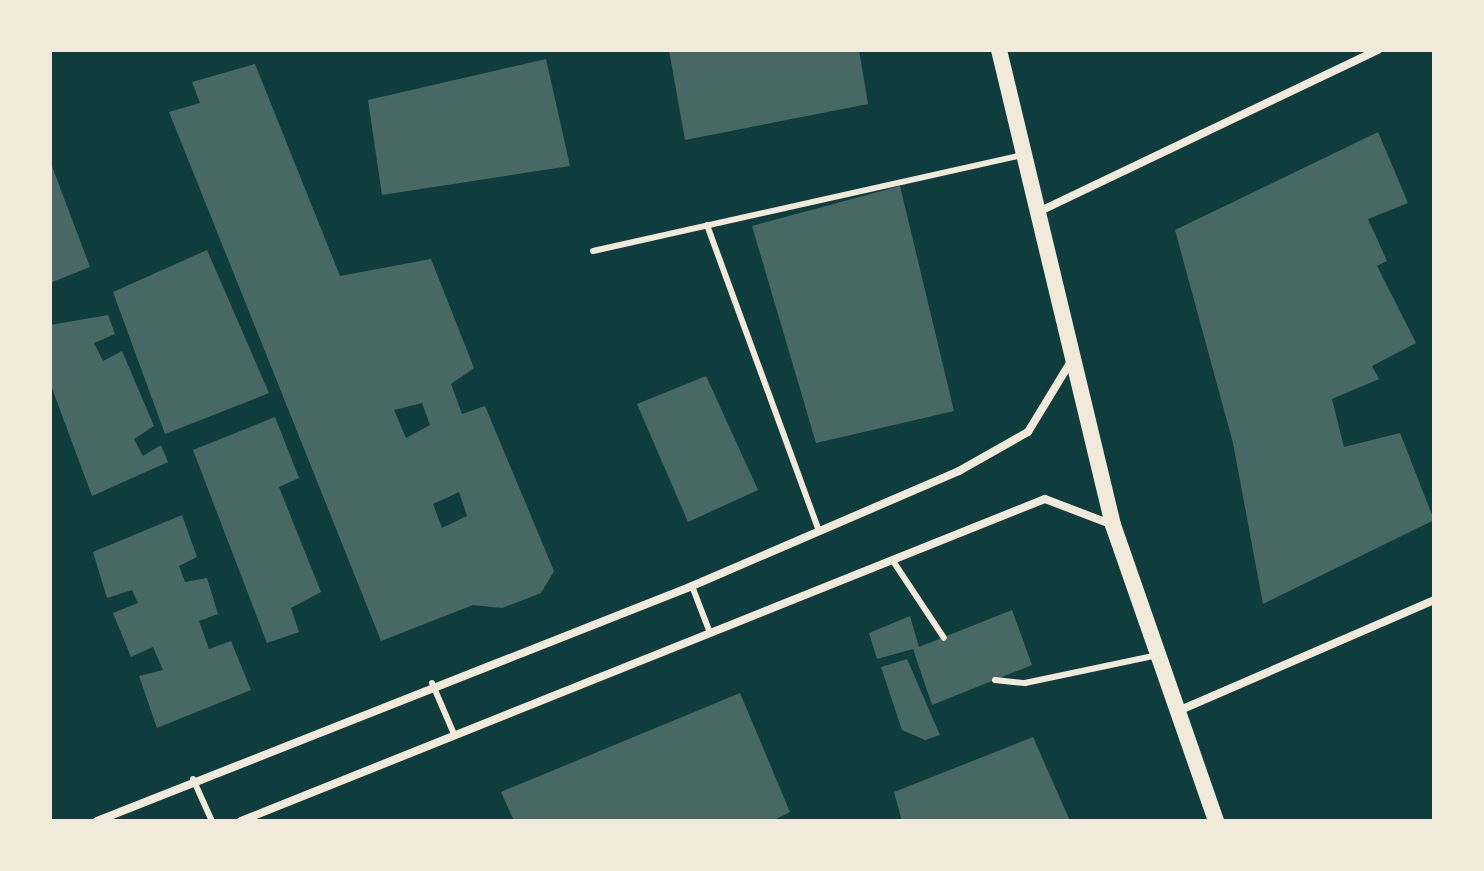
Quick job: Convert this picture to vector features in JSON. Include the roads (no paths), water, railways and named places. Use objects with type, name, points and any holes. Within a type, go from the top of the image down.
[{"type":"main road","points":[[999,50],[1070,363],[1113,525],[1153,656],[1216,821]]},
{"type":"street","points":[[1035,214],[1378,50]]},
{"type":"street","points":[[97,821],[432,683],[692,586],[959,471],[1028,432],[1070,363]]},
{"type":"street","points":[[241,821],[1045,499],[1113,525]]},
{"type":"street","points":[[1174,713],[1434,600]]},
{"type":"lane","points":[[593,251],[1022,155]]},
{"type":"lane","points":[[707,225],[819,531]]},
{"type":"lane","points":[[893,561],[944,638]]},
{"type":"lane","points":[[692,586],[710,633]]},
{"type":"lane","points":[[995,680],[1025,683],[1153,656]]},
{"type":"lane","points":[[432,683],[454,734]]},
{"type":"lane","points":[[193,779],[212,821]]}]
